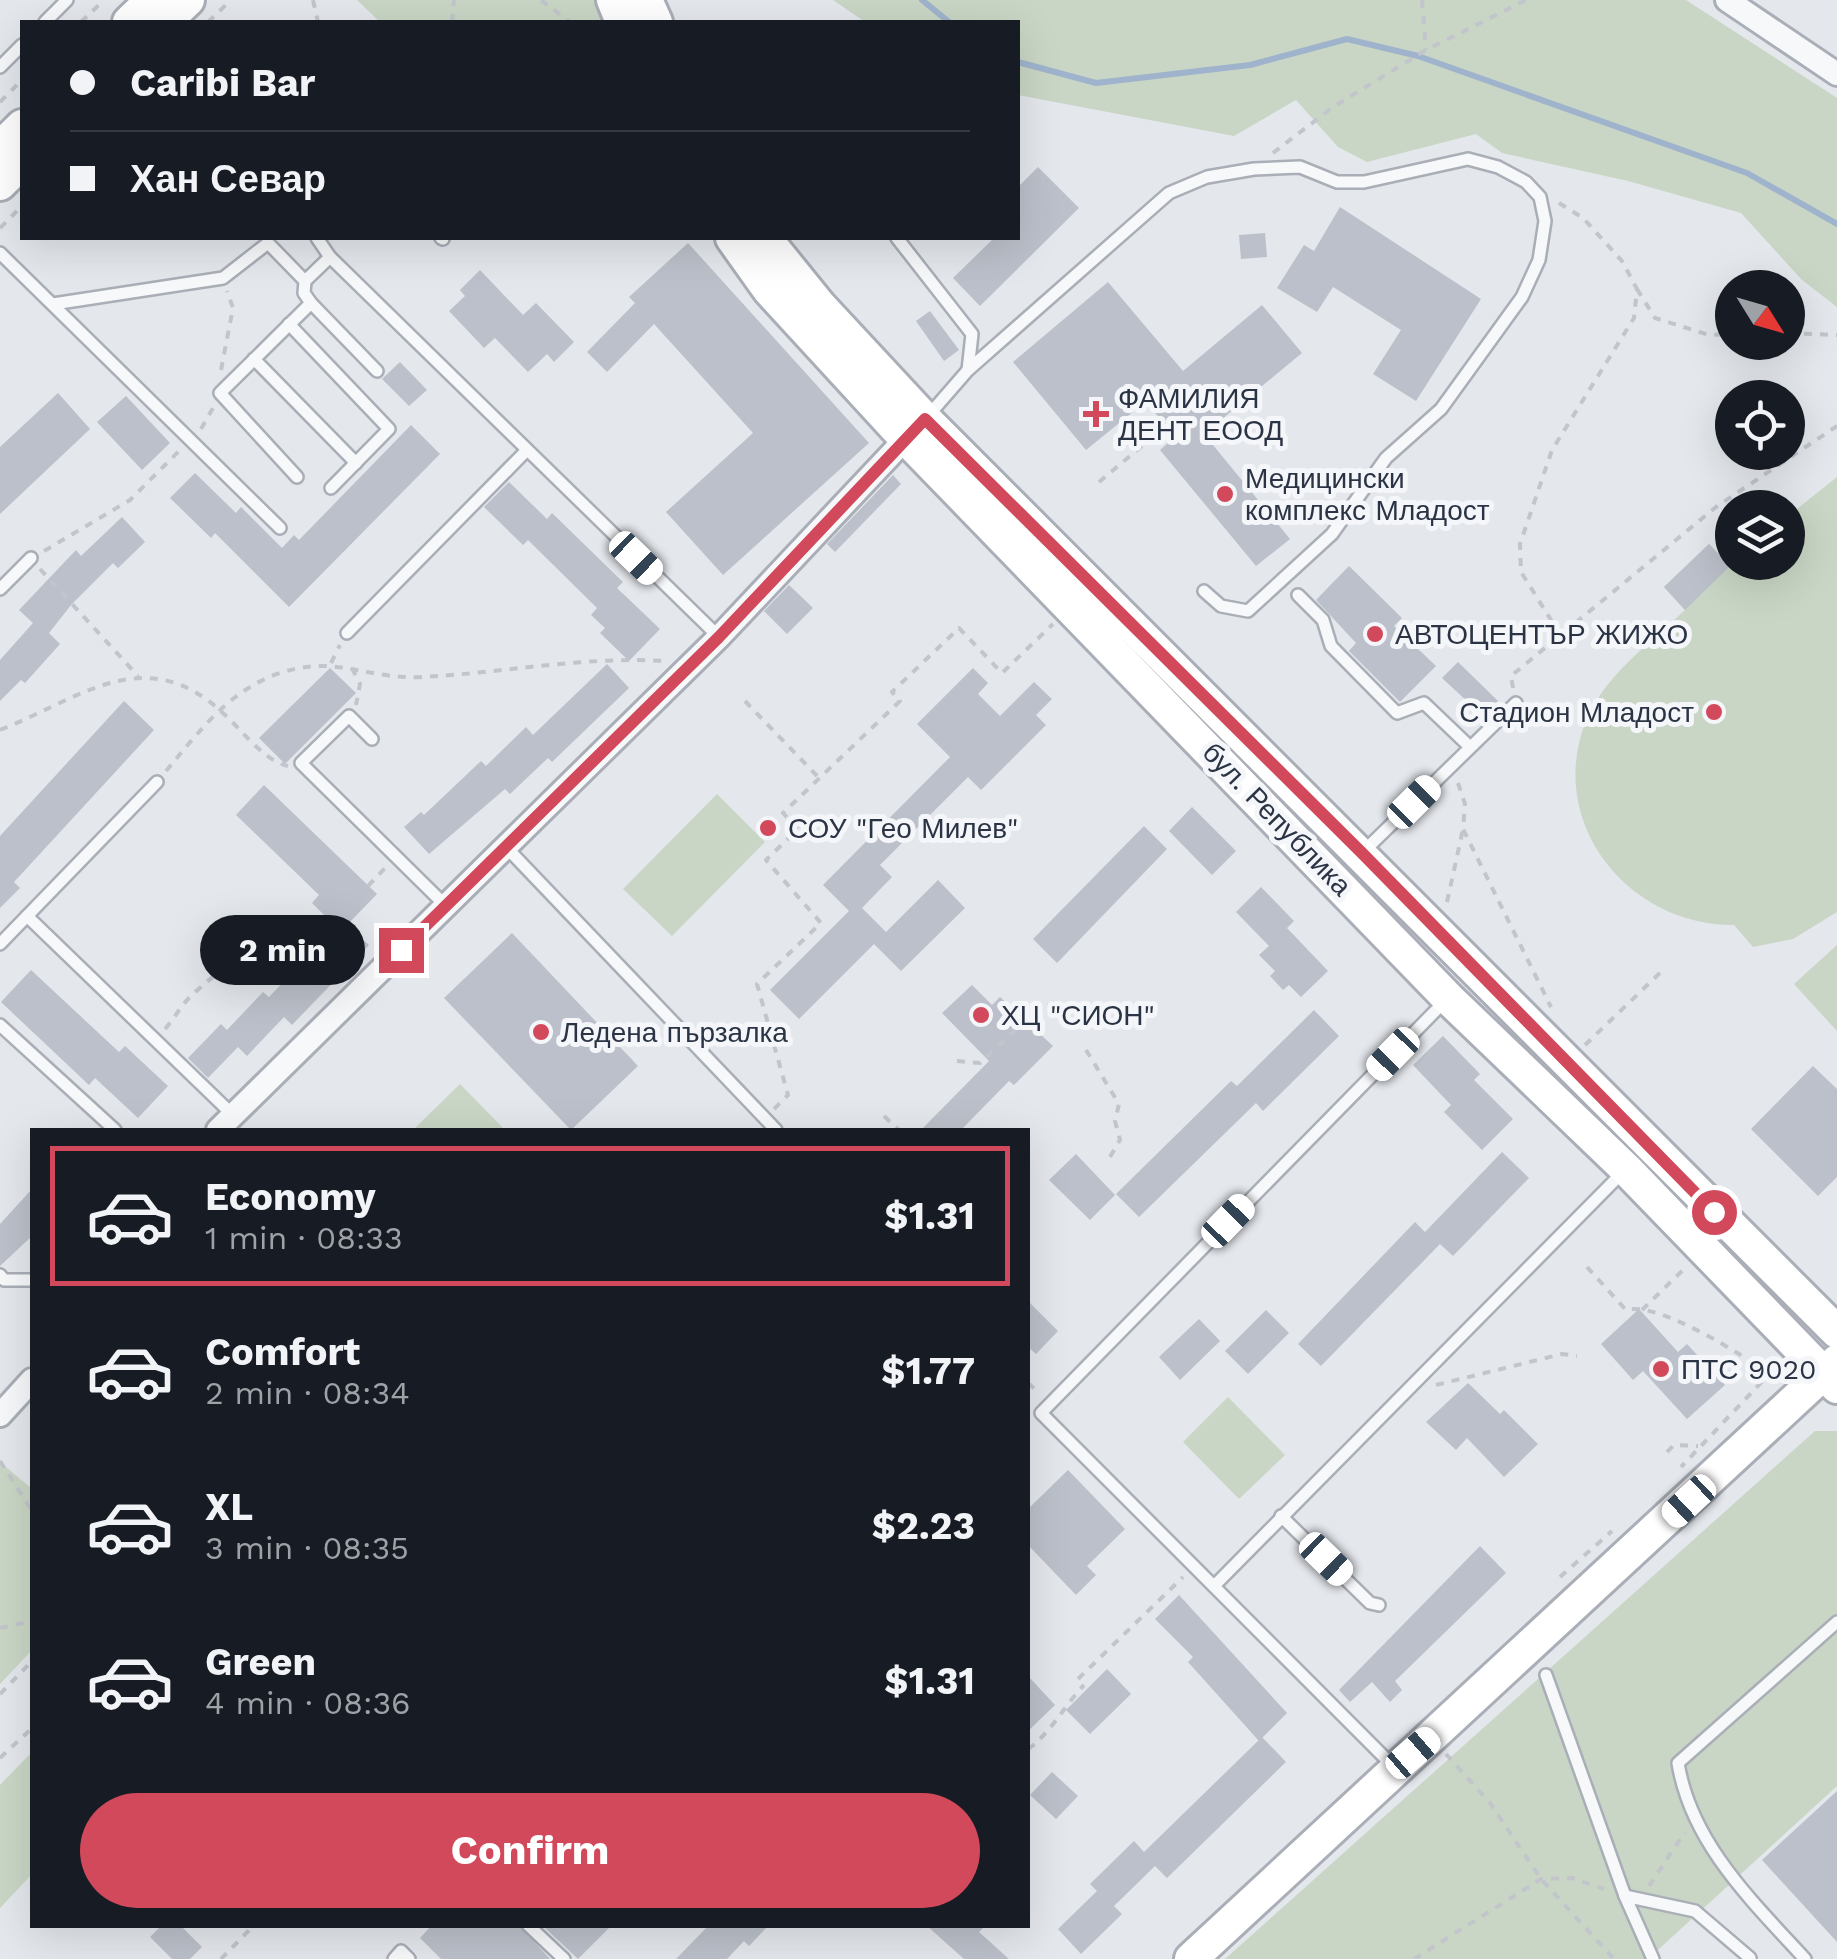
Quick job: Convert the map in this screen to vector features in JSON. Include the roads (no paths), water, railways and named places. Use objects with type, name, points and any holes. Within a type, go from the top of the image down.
[{"type":"street","points":[[130,20],[152,0]]},
{"type":"street","points":[[167,20],[188,0]]},
{"type":"street","points":[[1726,0],[1837,74]]},
{"type":"street","points":[[0,148],[20,128]]},
{"type":"street","points":[[0,184],[20,164]]},
{"type":"street","name":"бул. Република","points":[[734,240],[803,330],[915,428],[1362,853],[1837,1332]]},
{"type":"street","name":"бул. Република","points":[[767,240],[915,428],[1071,606],[1448,998],[1833,1373]]},
{"type":"street","points":[[225,1122],[719,637],[915,428]]},
{"type":"street","points":[[1191,1959],[1833,1373]]},
{"type":"street","points":[[0,1415],[30,1382]]},
{"type":"lane","points":[[47,20],[68,0]]},
{"type":"lane","points":[[0,67],[20,46]]},
{"type":"lane","points":[[915,428],[968,370],[1169,194],[1208,176],[1300,167],[1337,182],[1364,182],[1468,159],[1498,167],[1526,182],[1540,197],[1545,221],[1538,260],[1522,297],[1442,408],[1386,458],[1332,534],[1248,610],[1220,606],[1204,591]]},
{"type":"lane","points":[[318,240],[330,257],[526,452],[719,637]]},
{"type":"lane","points":[[899,240],[972,334],[968,370]]},
{"type":"lane","points":[[53,304],[223,278],[268,243],[306,280]]},
{"type":"lane","points":[[0,253],[280,528]]},
{"type":"lane","points":[[330,257],[306,280],[304,293],[377,371]]},
{"type":"lane","points":[[297,478],[220,397],[222,390],[311,303]]},
{"type":"lane","points":[[289,324],[389,428],[331,488]]},
{"type":"lane","points":[[254,360],[356,463]]},
{"type":"lane","points":[[347,633],[526,452]]},
{"type":"lane","points":[[0,589],[30,558]]},
{"type":"lane","points":[[1298,595],[1323,620],[1331,646],[1396,713],[1424,703],[1470,746]]},
{"type":"lane","points":[[1362,853],[1516,703]]},
{"type":"lane","points":[[372,739],[349,716],[302,763],[446,906]]},
{"type":"lane","points":[[1498,718],[1510,724]]},
{"type":"lane","points":[[0,944],[156,782]]},
{"type":"lane","points":[[506,847],[774,1128]]},
{"type":"lane","points":[[27,916],[154,1039],[225,1122]]},
{"type":"lane","points":[[1396,1768],[1040,1413],[1448,998]]},
{"type":"lane","points":[[0,1024],[113,1128]]},
{"type":"lane","points":[[1214,1586],[1626,1169]]},
{"type":"lane","points":[[0,1276],[4,1280],[30,1280]]},
{"type":"lane","points":[[1282,1516],[1370,1603],[1379,1605]]},
{"type":"lane","points":[[1805,1959],[1734,1879],[1693,1819],[1678,1762],[1837,1622]]},
{"type":"lane","points":[[1546,1675],[1625,1896],[1653,1959]]},
{"type":"lane","points":[[1625,1896],[1694,1910],[1750,1958]]},
{"type":"lane","points":[[531,1928],[564,1959]]},
{"type":"lane","points":[[394,1959],[401,1951],[409,1959]]},
{"type":"waterway","points":[[922,0],[947,20]]},
{"type":"waterway","points":[[1020,63],[1096,83],[1250,65],[1347,39],[1418,56],[1747,173],[1837,224]]},
{"type":"place","name":"ФАМИЛИЯ ДЕНТ ЕООД","points":[[1096,414]]},
{"type":"place","name":"Медицински комплекс Младост","points":[[1225,494]]},
{"type":"place","name":"АВТОЦЕНТЪР ЖИЖО","points":[[1375,634]]},
{"type":"place","name":"Стадион Младост","points":[[1714,712]]},
{"type":"place","name":"СОУ \"Гео Милев\"","points":[[768,828]]},
{"type":"place","name":"ХЦ \"СИОН\"","points":[[981,1015]]},
{"type":"place","name":"Ледена пързалка","points":[[541,1032]]},
{"type":"place","name":"ПТС 9020","points":[[1661,1369]]}]
